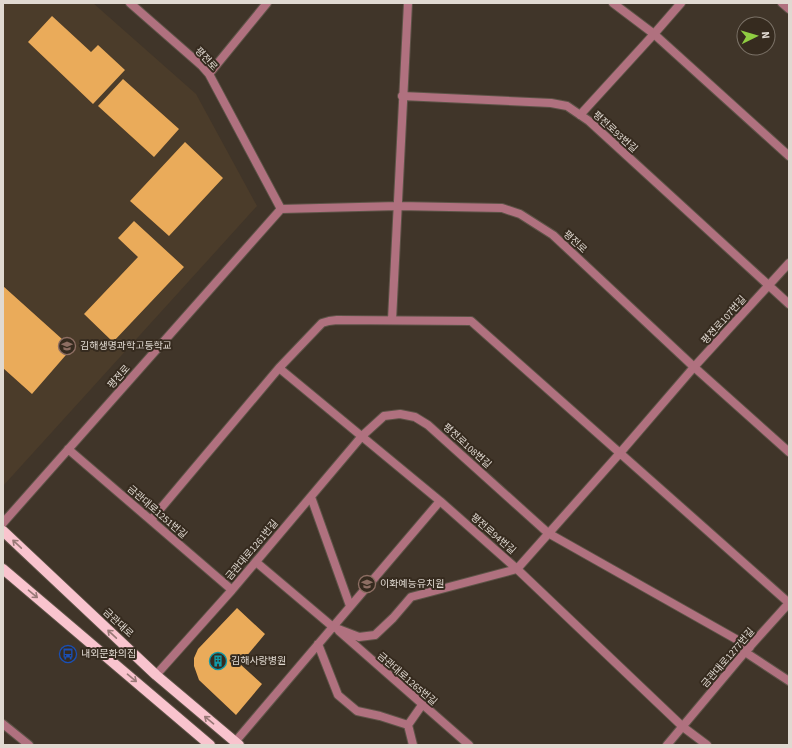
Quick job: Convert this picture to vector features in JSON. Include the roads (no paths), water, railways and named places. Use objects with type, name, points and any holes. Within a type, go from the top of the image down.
[{"type":"main road","name":"금관대로","points":[[3,531],[156,675],[237,743]]},
{"type":"main road","points":[[3,569],[210,745]]},
{"type":"street","name":"평전로","points":[[130,3],[202,66],[208,74],[281,209]]},
{"type":"street","points":[[208,74],[268,3]]},
{"type":"street","points":[[392,320],[402,96],[408,3]]},
{"type":"street","points":[[614,3],[654,34],[789,156]]},
{"type":"street","points":[[580,115],[681,3]]},
{"type":"street","points":[[782,3],[789,9]]},
{"type":"street","name":"평전로93번길","points":[[402,96],[551,103],[567,106],[589,121],[769,286]]},
{"type":"street","name":"평전로","points":[[3,523],[281,209],[398,206],[502,208],[520,214],[553,235],[694,367],[789,452]]},
{"type":"street","name":"평전로107번길","points":[[694,367],[789,263]]},
{"type":"street","points":[[769,286],[789,304]]},
{"type":"street","points":[[150,520],[279,368],[322,323],[329,320],[471,321],[789,603]]},
{"type":"street","points":[[333,627],[359,637],[375,635],[393,618],[411,597],[517,569],[620,454],[694,367]]},
{"type":"street","name":"평전로94번길","points":[[279,368],[440,501],[517,569],[683,726]]},
{"type":"street","name":"평전로108번길","points":[[362,436],[384,416],[400,414],[415,417],[428,425],[548,533],[748,649],[789,680]]},
{"type":"street","name":"금관대로1261번길","points":[[156,675],[232,590],[362,436]]},
{"type":"street","name":"금관대로1251번길","points":[[68,449],[232,590]]},
{"type":"street","points":[[311,497],[350,606]]},
{"type":"street","points":[[237,743],[318,644],[440,501]]},
{"type":"street","name":"금관대로1265번길","points":[[256,562],[469,745]]},
{"type":"street","name":"금관대로1277번길","points":[[667,745],[789,603]]},
{"type":"street","points":[[318,644],[338,695],[357,711],[380,716],[408,725]]},
{"type":"street","points":[[413,745],[408,725],[422,705]]},
{"type":"street","points":[[3,724],[29,745]]},
{"type":"street","points":[[683,726],[707,745]]},
{"type":"place","name":"김해생명과학고등학교","points":[[67,346]]},
{"type":"place","name":"이화예능유치원","points":[[367,584]]},
{"type":"place","name":"내외문화의집","points":[[68,654]]},
{"type":"place","name":"김해사랑병원","points":[[218,661]]}]
